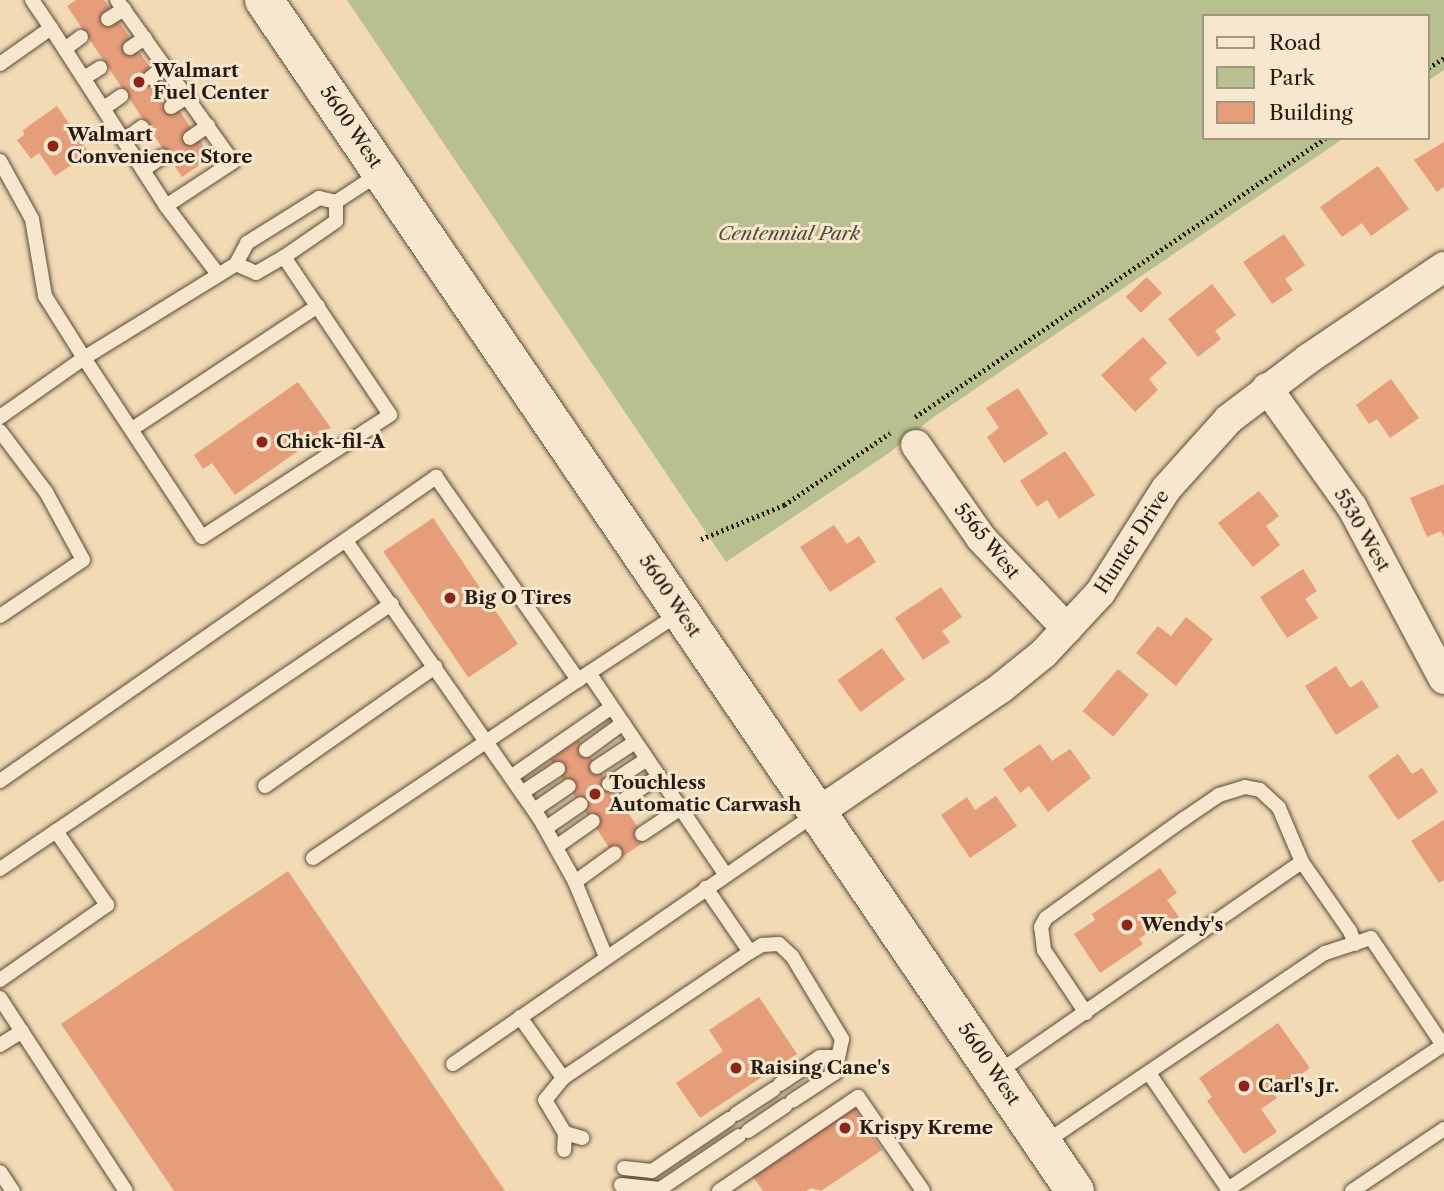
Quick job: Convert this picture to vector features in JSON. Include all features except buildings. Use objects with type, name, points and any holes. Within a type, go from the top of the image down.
[{"type":"main road","name":"5600 West","points":[[264,0],[1075,1191]]},
{"type":"street","name":"Hunter Drive","points":[[817,813],[1001,688],[1067,629],[1116,571],[1182,469],[1229,419],[1268,388],[1444,267]]},
{"type":"street","name":"5530 West","points":[[1268,388],[1352,507],[1440,664]]},
{"type":"street","name":"5565 West","points":[[908,431],[981,538],[1067,629]]},
{"type":"lane","points":[[32,0],[166,206],[217,273]]},
{"type":"lane","points":[[108,19],[121,4],[233,162],[166,206]]},
{"type":"lane","points":[[0,64],[51,28]]},
{"type":"lane","points":[[65,49],[81,37]]},
{"type":"lane","points":[[130,48],[145,38]]},
{"type":"lane","points":[[150,78],[165,66]]},
{"type":"lane","points":[[84,78],[100,68]]},
{"type":"lane","points":[[104,108],[121,96]]},
{"type":"lane","points":[[171,107],[187,97]]},
{"type":"lane","points":[[190,138],[208,126]]},
{"type":"lane","points":[[124,140],[142,127]]},
{"type":"lane","points":[[143,170],[163,156]]},
{"type":"lane","points":[[0,161],[32,219],[45,296],[202,537],[390,415],[284,257]]},
{"type":"lane","points":[[0,417],[85,358],[217,273],[236,264],[247,243],[319,198],[337,202],[382,172]]},
{"type":"lane","points":[[236,264],[256,273],[284,257],[336,221],[337,202]]},
{"type":"lane","points":[[132,429],[318,306]]},
{"type":"lane","points":[[0,431],[46,492],[83,560],[0,616]]},
{"type":"lane","points":[[0,782],[436,477],[583,677],[612,707],[726,875]]},
{"type":"lane","points":[[346,541],[546,828],[575,882],[606,957]]},
{"type":"lane","points":[[0,869],[392,604]]},
{"type":"lane","points":[[313,858],[681,612]]},
{"type":"lane","points":[[265,786],[435,667]]},
{"type":"lane","points":[[512,776],[612,707]]},
{"type":"lane","points":[[586,750],[623,723]]},
{"type":"lane","points":[[597,767],[635,742]]},
{"type":"lane","points":[[609,784],[647,759]]},
{"type":"lane","points":[[523,792],[558,769]]},
{"type":"lane","points":[[621,802],[659,776]]},
{"type":"lane","points":[[534,810],[569,786]]},
{"type":"lane","points":[[1086,1013],[1044,950],[1041,928],[1046,918],[1220,795],[1245,787],[1260,790],[1279,808],[1302,862],[1350,931],[1355,944]]},
{"type":"lane","points":[[546,828],[581,804]]},
{"type":"lane","points":[[642,834],[681,808]]},
{"type":"lane","points":[[453,1064],[817,813]]},
{"type":"lane","points":[[556,847],[593,821]]},
{"type":"lane","points":[[0,980],[107,905],[56,831]]},
{"type":"lane","points":[[575,882],[615,853]]},
{"type":"lane","points":[[996,1074],[1302,862]]},
{"type":"lane","points":[[706,888],[750,952]]},
{"type":"lane","points":[[1043,1144],[1325,953],[1371,938],[1443,1045],[1228,1189],[1149,1073]]},
{"type":"lane","points":[[564,1150],[565,1133],[545,1100],[563,1078],[750,952],[762,945],[779,944],[792,956],[842,1040],[835,1073],[660,1189],[621,1185]]},
{"type":"lane","points":[[0,998],[126,1191]]},
{"type":"lane","points":[[520,1017],[563,1078]]},
{"type":"lane","points":[[0,1045],[22,1031]]},
{"type":"lane","points":[[624,1168],[652,1171],[820,1057],[838,1057]]},
{"type":"lane","points":[[719,1191],[858,1097],[922,1191]]},
{"type":"lane","points":[[1352,1191],[1444,1129]]},
{"type":"lane","points":[[565,1133],[582,1138]]},
{"type":"lane","points":[[0,1172],[13,1191]]},
{"type":"path","points":[[701,539],[785,505],[908,431],[1322,140]]},
{"type":"green space","name":"Centennial Park","points":[[347,0],[1444,0],[1444,70],[1430,80],[1430,14],[1202,14],[1202,140],[1341,140],[931,419],[889,453],[726,562]]},
{"type":"place","name":"Walmart Fuel Center","points":[[139,82]]},
{"type":"place","name":"Walmart Convenience Store","points":[[53,146]]},
{"type":"place","name":"Chick-fil-A","points":[[262,442]]},
{"type":"place","name":"Big O Tires","points":[[450,598]]},
{"type":"place","name":"Touchless Automatic Carwash","points":[[595,794]]},
{"type":"place","name":"Wendy's","points":[[1127,925]]},
{"type":"place","name":"Raising Cane's","points":[[736,1068]]},
{"type":"place","name":"Carl's Jr.","points":[[1244,1086]]},
{"type":"place","name":"Krispy Kreme","points":[[845,1128]]}]
